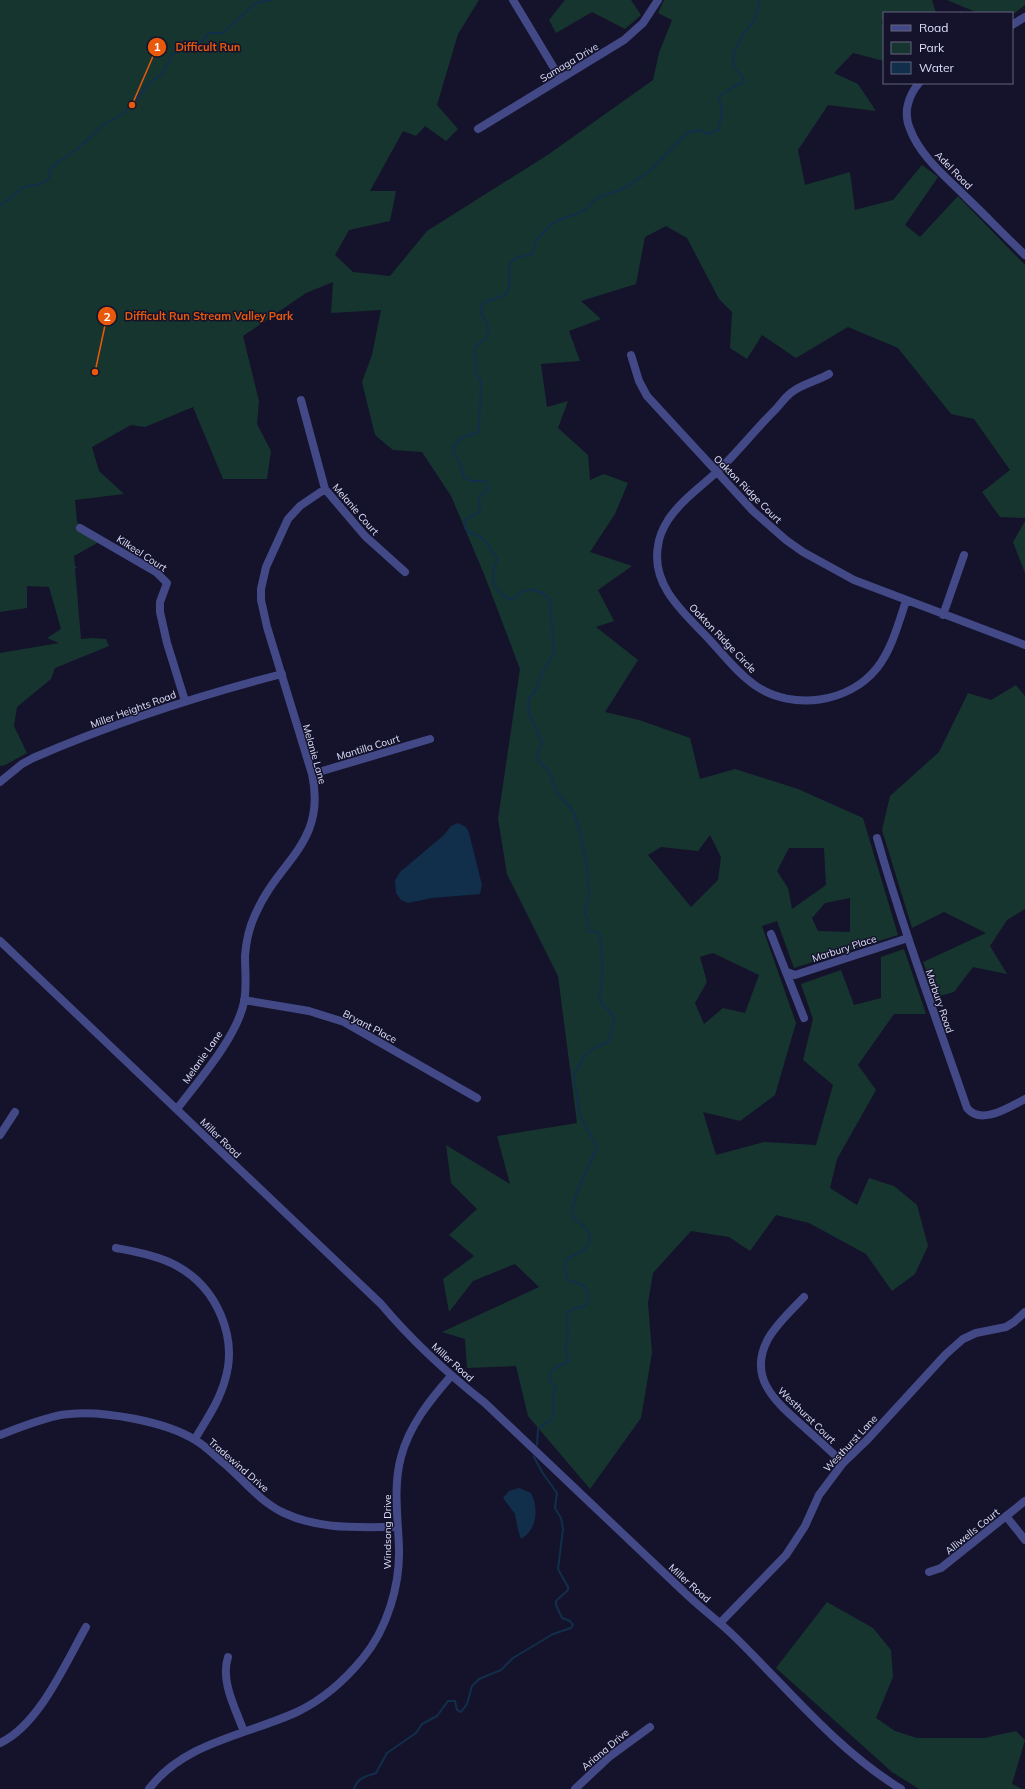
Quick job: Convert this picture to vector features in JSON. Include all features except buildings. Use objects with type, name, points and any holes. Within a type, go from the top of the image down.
[{"type":"street","points":[[513,0],[560,78]]},
{"type":"street","name":"Samaga Drive","points":[[478,129],[632,34],[649,15],[658,0]]},
{"type":"street","points":[[1013,24],[1025,17]]},
{"type":"street","name":"Adel Road","points":[[918,84],[909,98],[907,114],[910,129],[917,143],[934,165],[1025,256]]},
{"type":"street","name":"Oakton Ridge Court","points":[[631,355],[639,381],[647,396],[716,472],[769,526],[803,552],[854,580],[1025,645]]},
{"type":"street","name":"Oakton Ridge Circle","points":[[828,374],[791,392],[716,472],[674,512],[663,529],[657,548],[658,569],[665,588],[673,600],[738,670],[758,687],[781,697],[810,700],[835,696],[859,685],[870,677],[885,657],[906,601]]},
{"type":"street","name":"Melanie Court","points":[[301,400],[325,489],[365,536],[405,572]]},
{"type":"street","name":"Melanie Lane","points":[[177,1109],[220,1051],[238,1020],[244,1000],[245,955],[250,929],[263,900],[302,844],[312,825],[316,797],[312,774],[261,600],[262,578],[288,519],[300,506],[325,489]]},
{"type":"street","name":"Kilkeel Court","points":[[80,528],[156,572],[167,583],[160,602],[160,612],[167,643],[185,701]]},
{"type":"street","points":[[943,615],[964,555]]},
{"type":"street","name":"Miller Heights Road","points":[[0,782],[22,764],[33,758],[127,720],[185,701],[282,674]]},
{"type":"street","name":"Mantilla Court","points":[[312,774],[430,739]]},
{"type":"street","name":"Marbury Road","points":[[877,838],[908,938],[967,1108],[975,1115],[986,1116],[1025,1099]]},
{"type":"street","points":[[771,934],[804,1018]]},
{"type":"street","name":"Marbury Place","points":[[787,972],[795,975],[908,938]]},
{"type":"street","name":"Miller Road","points":[[0,942],[381,1304],[403,1330],[451,1376],[485,1403],[682,1590],[720,1623],[827,1730],[854,1754],[901,1789]]},
{"type":"street","name":"Bryant Place","points":[[244,1000],[309,1011],[344,1022],[477,1098]]},
{"type":"street","points":[[0,1136],[15,1112]]},
{"type":"street","points":[[116,1248],[147,1255],[177,1266],[196,1280],[207,1292],[217,1306],[224,1320],[229,1348],[226,1379],[214,1407],[195,1439]]},
{"type":"street","name":"Westhurst Court","points":[[804,1297],[769,1338],[762,1356],[762,1374],[766,1387],[773,1398],[843,1463]]},
{"type":"street","name":"Westhurst Lane","points":[[720,1623],[786,1555],[804,1526],[820,1494],[843,1463],[868,1439],[959,1342],[976,1333],[1006,1327],[1025,1312]]},
{"type":"street","name":"Windsong Drive","points":[[149,1789],[168,1769],[184,1757],[298,1711],[317,1701],[341,1681],[363,1658],[381,1628],[393,1595],[399,1549],[397,1527],[397,1491],[400,1458],[408,1435],[431,1399],[451,1376]]},
{"type":"street","name":"Tradewind Drive","points":[[0,1436],[21,1427],[69,1414],[125,1416],[166,1428],[195,1439],[220,1459],[266,1501],[282,1512],[295,1518],[339,1527],[397,1527]]},
{"type":"street","name":"Alliwells Court","points":[[929,1572],[941,1568],[1025,1501]]},
{"type":"street","points":[[1006,1516],[1025,1540]]},
{"type":"street","points":[[0,1743],[22,1729],[36,1713],[86,1627]]},
{"type":"street","points":[[228,1657],[226,1665],[226,1680],[244,1732]]},
{"type":"street","name":"Ariana Drive","points":[[575,1789],[608,1757],[650,1727]]},
{"type":"green space","points":[[0,0],[479,0],[458,34],[437,105],[458,129],[446,141],[425,126],[416,136],[403,131],[370,191],[396,191],[390,221],[349,230],[335,255],[353,272],[390,276],[427,231],[549,154],[653,80],[659,53],[672,20],[658,13],[664,0],[932,0],[936,12],[883,12],[883,21],[881,22],[883,25],[883,61],[853,53],[834,73],[858,84],[876,111],[828,105],[798,150],[805,185],[850,172],[855,210],[893,200],[922,165],[938,177],[905,225],[920,237],[958,196],[1025,265],[1025,518],[1000,517],[982,492],[1010,470],[974,419],[951,414],[898,348],[848,327],[796,358],[762,335],[747,359],[730,348],[732,312],[719,299],[687,238],[666,226],[645,237],[636,284],[581,301],[601,319],[569,331],[580,361],[541,364],[547,407],[568,401],[558,428],[588,455],[590,480],[604,474],[628,483],[615,514],[590,552],[632,566],[598,590],[614,621],[596,627],[638,660],[605,712],[639,720],[690,738],[700,779],[735,769],[798,789],[863,818],[898,935],[794,968],[777,921],[762,926],[796,1023],[775,1095],[740,1121],[703,1112],[716,1155],[764,1142],[816,1145],[833,1085],[803,1060],[813,1019],[801,984],[841,970],[854,1005],[881,998],[881,957],[904,949],[926,1014],[894,1014],[858,1065],[876,1090],[837,1159],[830,1188],[857,1205],[869,1178],[894,1186],[917,1205],[928,1246],[915,1274],[892,1291],[866,1254],[809,1223],[776,1215],[750,1251],[729,1237],[691,1231],[653,1273],[648,1303],[652,1353],[641,1418],[590,1489],[528,1416],[516,1366],[467,1368],[465,1339],[442,1332],[539,1287],[515,1264],[473,1281],[449,1312],[443,1279],[474,1256],[449,1235],[477,1209],[451,1183],[446,1145],[510,1184],[497,1136],[577,1123],[558,976],[507,874],[498,819],[520,669],[484,574],[451,496],[422,452],[393,450],[375,435],[362,382],[372,355],[381,310],[331,313],[333,282],[306,293],[243,336],[259,401],[257,424],[271,451],[267,479],[223,479],[193,407],[145,427],[131,425],[92,447],[99,471],[124,494],[75,500],[77,522],[99,542],[74,556],[75,566],[77,567],[75,569],[81,639],[106,639],[109,646],[55,668],[51,679],[17,707],[14,726],[27,753],[5,765],[0,766],[0,653],[59,643],[47,638],[61,629],[49,587],[27,586],[27,608],[0,612]],"holes":[[[710,835],[721,857],[718,880],[691,907],[648,855],[661,847],[698,851]],[[789,848],[824,848],[826,885],[792,909],[788,888],[777,871]],[[850,898],[850,932],[818,931],[812,918],[825,903]],[[713,953],[759,975],[745,1013],[723,1008],[704,1024],[695,1003],[707,982],[700,957]]]},
{"type":"green space","points":[[565,0],[631,0],[641,15],[625,29],[592,12],[556,33],[549,20]]},
{"type":"green space","points":[[947,0],[1025,0],[1025,5],[1013,14],[1013,12],[976,12]]},
{"type":"green space","points":[[1025,521],[1025,573],[1013,542]]},
{"type":"green space","points":[[1016,685],[1025,696],[1025,909],[1007,920],[990,946],[1007,974],[973,967],[954,992],[936,997],[923,962],[986,933],[944,912],[912,928],[882,830],[890,796],[939,752],[968,693],[991,700]]},
{"type":"green space","points":[[827,1602],[873,1628],[891,1650],[893,1677],[876,1718],[895,1731],[917,1738],[984,1738],[1016,1731],[1025,1740],[1012,1784],[1022,1789],[919,1789],[892,1772],[776,1668]]},
{"type":"water","points":[[458,823],[466,827],[469,833],[482,885],[480,894],[432,898],[408,903],[401,900],[396,893],[395,880],[400,872],[444,835],[451,826]]},
{"type":"water","points":[[519,1488],[531,1493],[534,1499],[536,1512],[530,1530],[521,1539],[515,1514],[503,1498],[509,1491]]},
{"type":"waterway","points":[[0,206],[24,187],[40,184],[49,179],[50,170],[58,162],[75,151],[103,125],[124,113],[150,83],[162,74],[171,56],[180,48],[198,45],[209,33],[223,33],[256,3],[271,0]]},
{"type":"waterway","points":[[537,1445],[538,1429],[552,1419],[554,1409],[552,1399],[556,1388],[551,1382],[549,1376],[556,1367],[569,1360],[565,1350],[568,1337],[567,1315],[569,1311],[587,1305],[589,1298],[585,1286],[568,1280],[564,1267],[566,1259],[585,1250],[589,1244],[588,1232],[584,1226],[574,1219],[572,1212],[576,1195],[597,1147],[580,1116],[574,1076],[582,1060],[597,1047],[609,1041],[614,1016],[600,1002],[599,999],[602,974],[601,942],[598,932],[588,931],[588,920],[585,913],[589,893],[587,866],[580,832],[573,811],[557,793],[549,771],[538,760],[537,754],[542,743],[529,713],[529,698],[537,689],[541,675],[554,653],[550,600],[536,590],[524,591],[512,599],[508,598],[500,593],[495,586],[493,573],[497,558],[487,543],[480,537],[467,531],[464,525],[465,520],[479,512],[479,496],[486,492],[489,486],[485,481],[471,481],[464,477],[459,461],[454,454],[453,447],[461,438],[478,432],[479,429],[481,381],[476,373],[475,347],[486,338],[489,329],[482,316],[481,309],[485,302],[502,296],[508,290],[510,263],[516,258],[532,254],[536,241],[550,225],[579,213],[588,208],[590,204],[599,197],[623,189],[651,170],[687,133],[699,130],[709,134],[719,129],[722,111],[719,96],[744,82],[734,66],[733,55],[744,32],[748,29],[755,18],[760,0]]},
{"type":"waterway","points":[[354,1789],[360,1780],[376,1773],[387,1753],[416,1733],[422,1724],[437,1716],[448,1701],[455,1701],[457,1710],[461,1712],[467,1704],[472,1686],[479,1679],[501,1670],[513,1658],[553,1634],[571,1628],[573,1625],[570,1621],[562,1618],[556,1605],[556,1601],[568,1590],[568,1587],[558,1569],[563,1529],[561,1518],[555,1508],[557,1493],[542,1472],[534,1457]]},
{"type":"place","name":"Difficult Run","points":[[132,105]]},
{"type":"place","name":"Difficult Run Stream Valley Park","points":[[95,372]]}]
